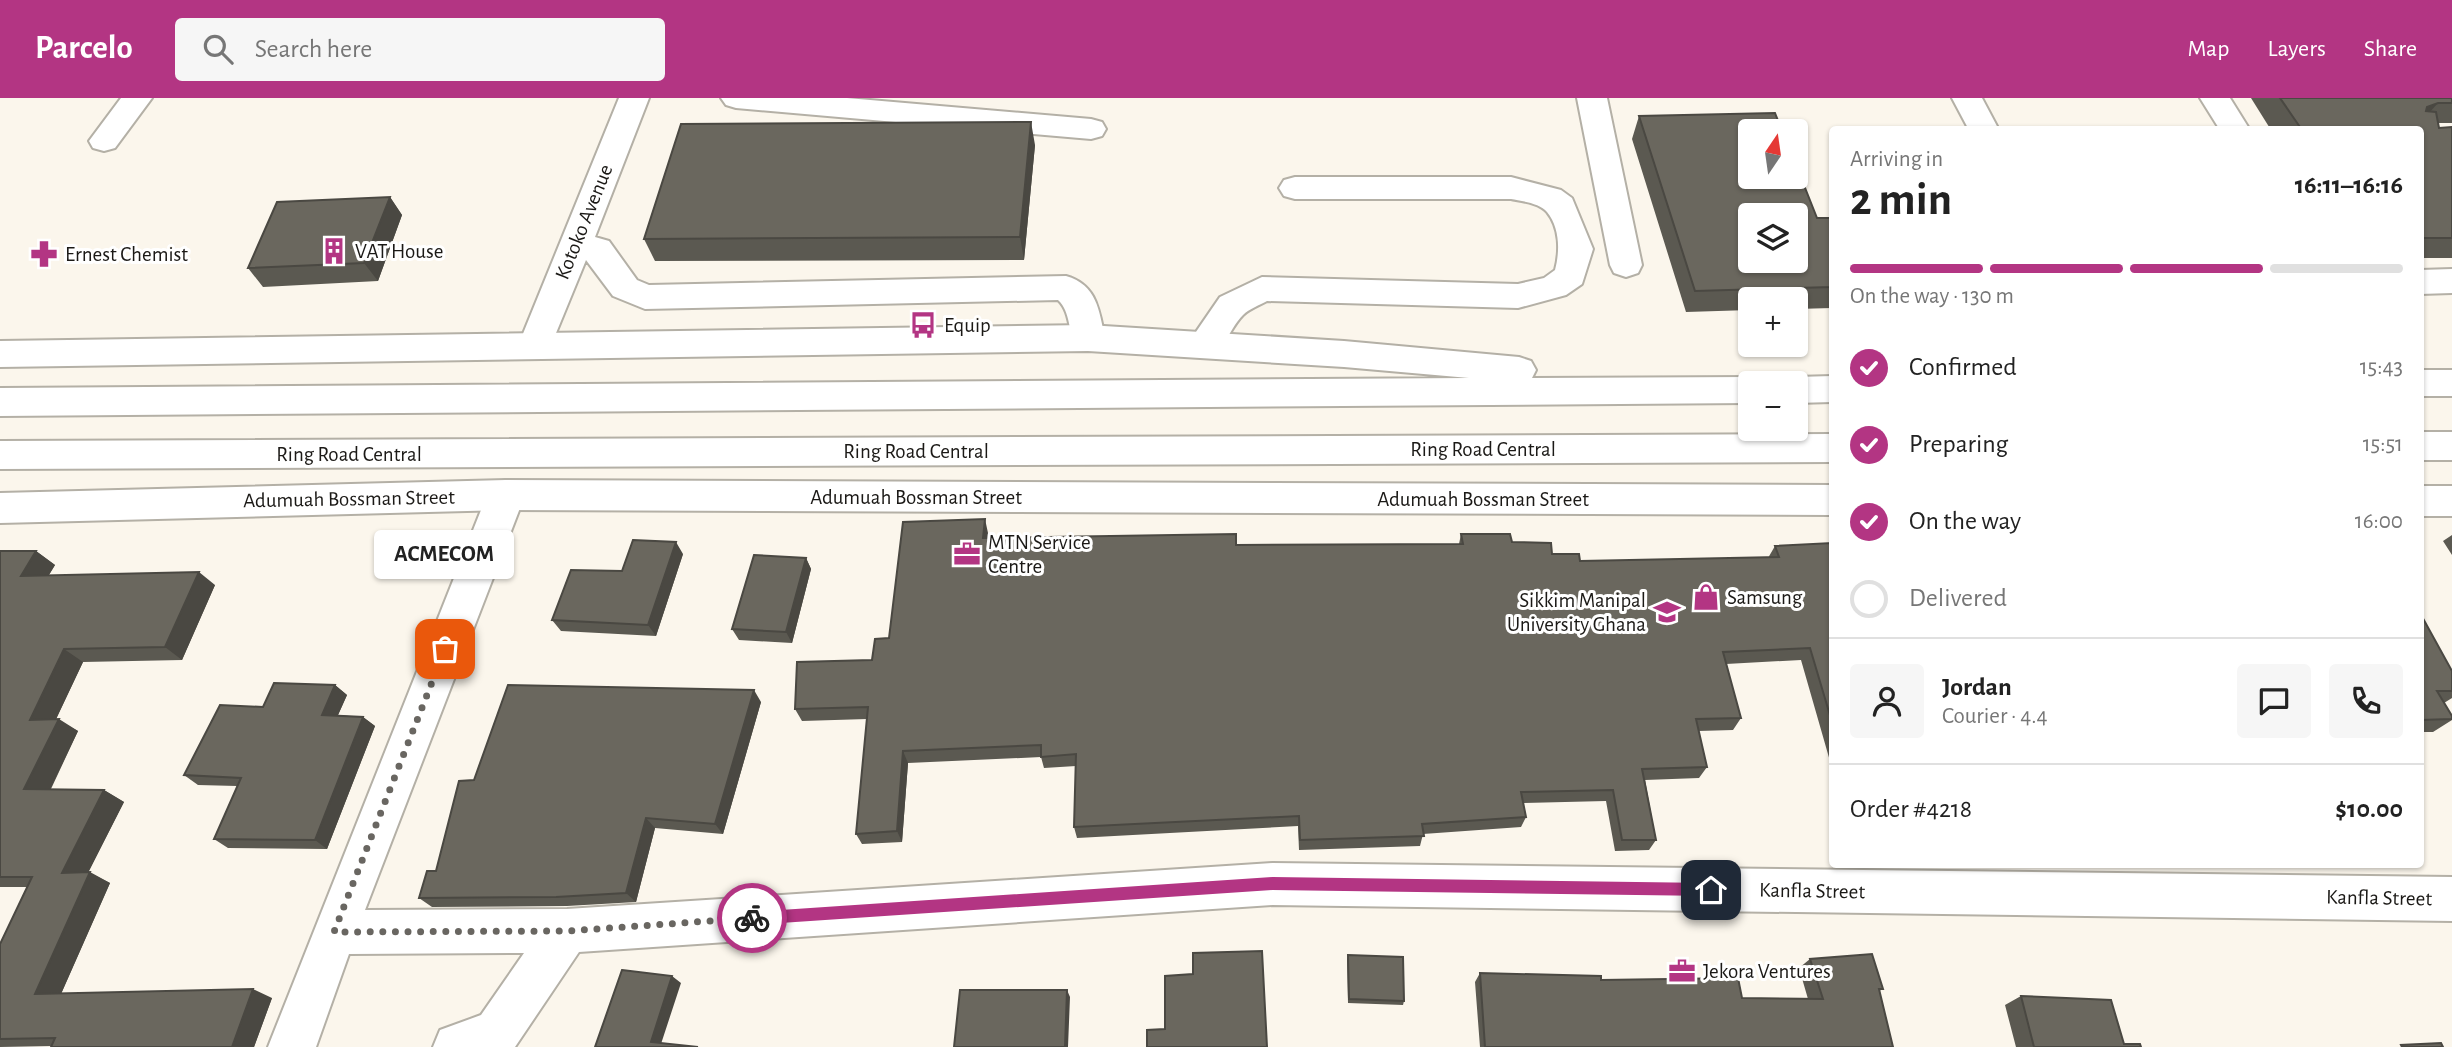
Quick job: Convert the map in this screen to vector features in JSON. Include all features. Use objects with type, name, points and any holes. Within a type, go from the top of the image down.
[{"type":"main road","points":[[104,141],[137,98]]},
{"type":"main road","name":"Kotoko Avenue","points":[[535,346],[634,98]]},
{"type":"main road","points":[[736,98],[1091,129]]},
{"type":"main road","points":[[1592,98],[1626,265]]},
{"type":"main road","points":[[1968,98],[1981,126]]},
{"type":"main road","points":[[2215,98],[2232,126]]},
{"type":"main road","points":[[1204,345],[1232,306],[1262,289],[1518,296],[1554,288],[1570,276],[1577,248],[1561,206],[1550,198],[1511,188],[1295,188]]},
{"type":"main road","points":[[574,248],[598,249],[625,288],[645,297],[1066,288],[1081,302],[1088,338]]},
{"type":"main road","points":[[2424,282],[2452,281]]},
{"type":"main road","points":[[0,354],[1088,338],[1495,368],[1698,391]]},
{"type":"main road","points":[[2424,383],[2452,383]]},
{"type":"main road","points":[[1808,390],[1829,389]]},
{"type":"main road","points":[[0,402],[1738,390]]},
{"type":"main road","points":[[2424,446],[2452,446]]},
{"type":"main road","name":"Ring Road Central","points":[[0,455],[1829,448]]},
{"type":"main road","points":[[0,469],[131,454]]},
{"type":"main road","points":[[292,1047],[334,932],[506,495]]},
{"type":"main road","name":"Adumuah Bossman Street","points":[[0,508],[506,495],[1829,500]]},
{"type":"main road","points":[[2424,501],[2452,501]]},
{"type":"main road","name":"Kanfla Street","points":[[334,932],[568,931],[1272,884],[2452,899]]},
{"type":"main road","points":[[457,1047],[497,1034],[568,931]]},
{"type":"building","points":[[2280,98],[2452,98],[2452,103],[2438,103],[2427,107],[2426,111],[2436,112],[2439,128],[2452,127],[2452,238],[2424,238],[2424,126],[2299,126]]},
{"type":"building","points":[[1775,113],[1777,119],[1738,119],[1738,189],[1806,189],[1817,218],[1829,218],[1829,287],[1738,287],[1738,290],[1695,291],[1639,116]]},
{"type":"building","points":[[1031,122],[1020,237],[644,239],[681,124]]},
{"type":"building","points":[[390,197],[364,263],[248,268],[277,202]]},
{"type":"building","points":[[985,519],[983,538],[1236,534],[1236,545],[1463,544],[1461,534],[1510,534],[1512,542],[1551,543],[1552,554],[1579,554],[1580,561],[1779,557],[1775,546],[1829,543],[1829,712],[1810,648],[1723,652],[1741,718],[1696,719],[1707,767],[1642,769],[1656,840],[1622,840],[1613,790],[1521,792],[1526,817],[1422,824],[1424,836],[1300,840],[1299,816],[1074,827],[1076,754],[1041,757],[1041,745],[903,751],[897,831],[856,834],[868,707],[795,709],[797,662],[872,660],[875,639],[889,638],[903,522]]},
{"type":"building","points":[[633,540],[676,542],[648,625],[552,620],[571,570],[622,571]]},
{"type":"building","points":[[0,551],[36,551],[21,576],[199,572],[165,647],[64,649],[30,720],[59,719],[24,789],[104,790],[62,873],[90,872],[35,994],[253,989],[232,1047],[51,1047],[55,1038],[0,1039],[0,944],[32,877],[0,877]]},
{"type":"building","points":[[754,555],[806,558],[786,632],[732,629]]},
{"type":"building","points":[[2424,620],[2452,671],[2452,691],[2437,691],[2452,719],[2424,720]]},
{"type":"building","points":[[274,683],[335,685],[322,715],[363,717],[315,840],[214,839],[241,778],[184,775],[220,705],[263,707]]},
{"type":"building","points":[[508,685],[754,690],[715,824],[646,818],[626,893],[556,897],[419,898],[427,871],[436,871],[459,781],[474,780]]},
{"type":"building","points":[[1262,951],[1267,1047],[1147,1047],[1147,1030],[1165,1029],[1165,976],[1193,974],[1193,953]]},
{"type":"building","points":[[1872,954],[1883,989],[1879,989],[1893,1047],[1485,1047],[1480,973],[1601,976],[1601,980],[1738,978],[1742,998],[1823,999],[1810,959]]},
{"type":"building","points":[[1348,955],[1403,957],[1404,1001],[1349,999]]},
{"type":"building","points":[[622,970],[672,976],[651,1042],[698,1047],[595,1047]]},
{"type":"building","points":[[960,990],[1067,990],[1065,1047],[954,1047]]},
{"type":"building","points":[[2021,996],[2111,1000],[2124,1044],[2140,1044],[2141,1047],[2034,1047]]},
{"type":"building","points":[[2441,1043],[2443,1047],[2401,1045]]},
{"type":"way so far","points":[[445,649],[334,932],[568,931],[752,918]]},
{"type":"place","name":"VAT House","points":[[334,251]]},
{"type":"place","name":"Ernest Chemist","points":[[44,254]]},
{"type":"place","name":"Equip","points":[[923,325]]},
{"type":"place","name":"MTN Service Centre","points":[[967,554]]},
{"type":"place","name":"Samsung","points":[[1706,597]]},
{"type":"place","name":"Sikkim Manipal University Ghana","points":[[1667,612]]},
{"type":"place","name":"ACMECOM","points":[[445,649]]},
{"type":"place","name":"Jekora Ventures","points":[[1682,971]]},
{"type":"route","points":[[752,918],[1272,884],[1711,890]]}]
